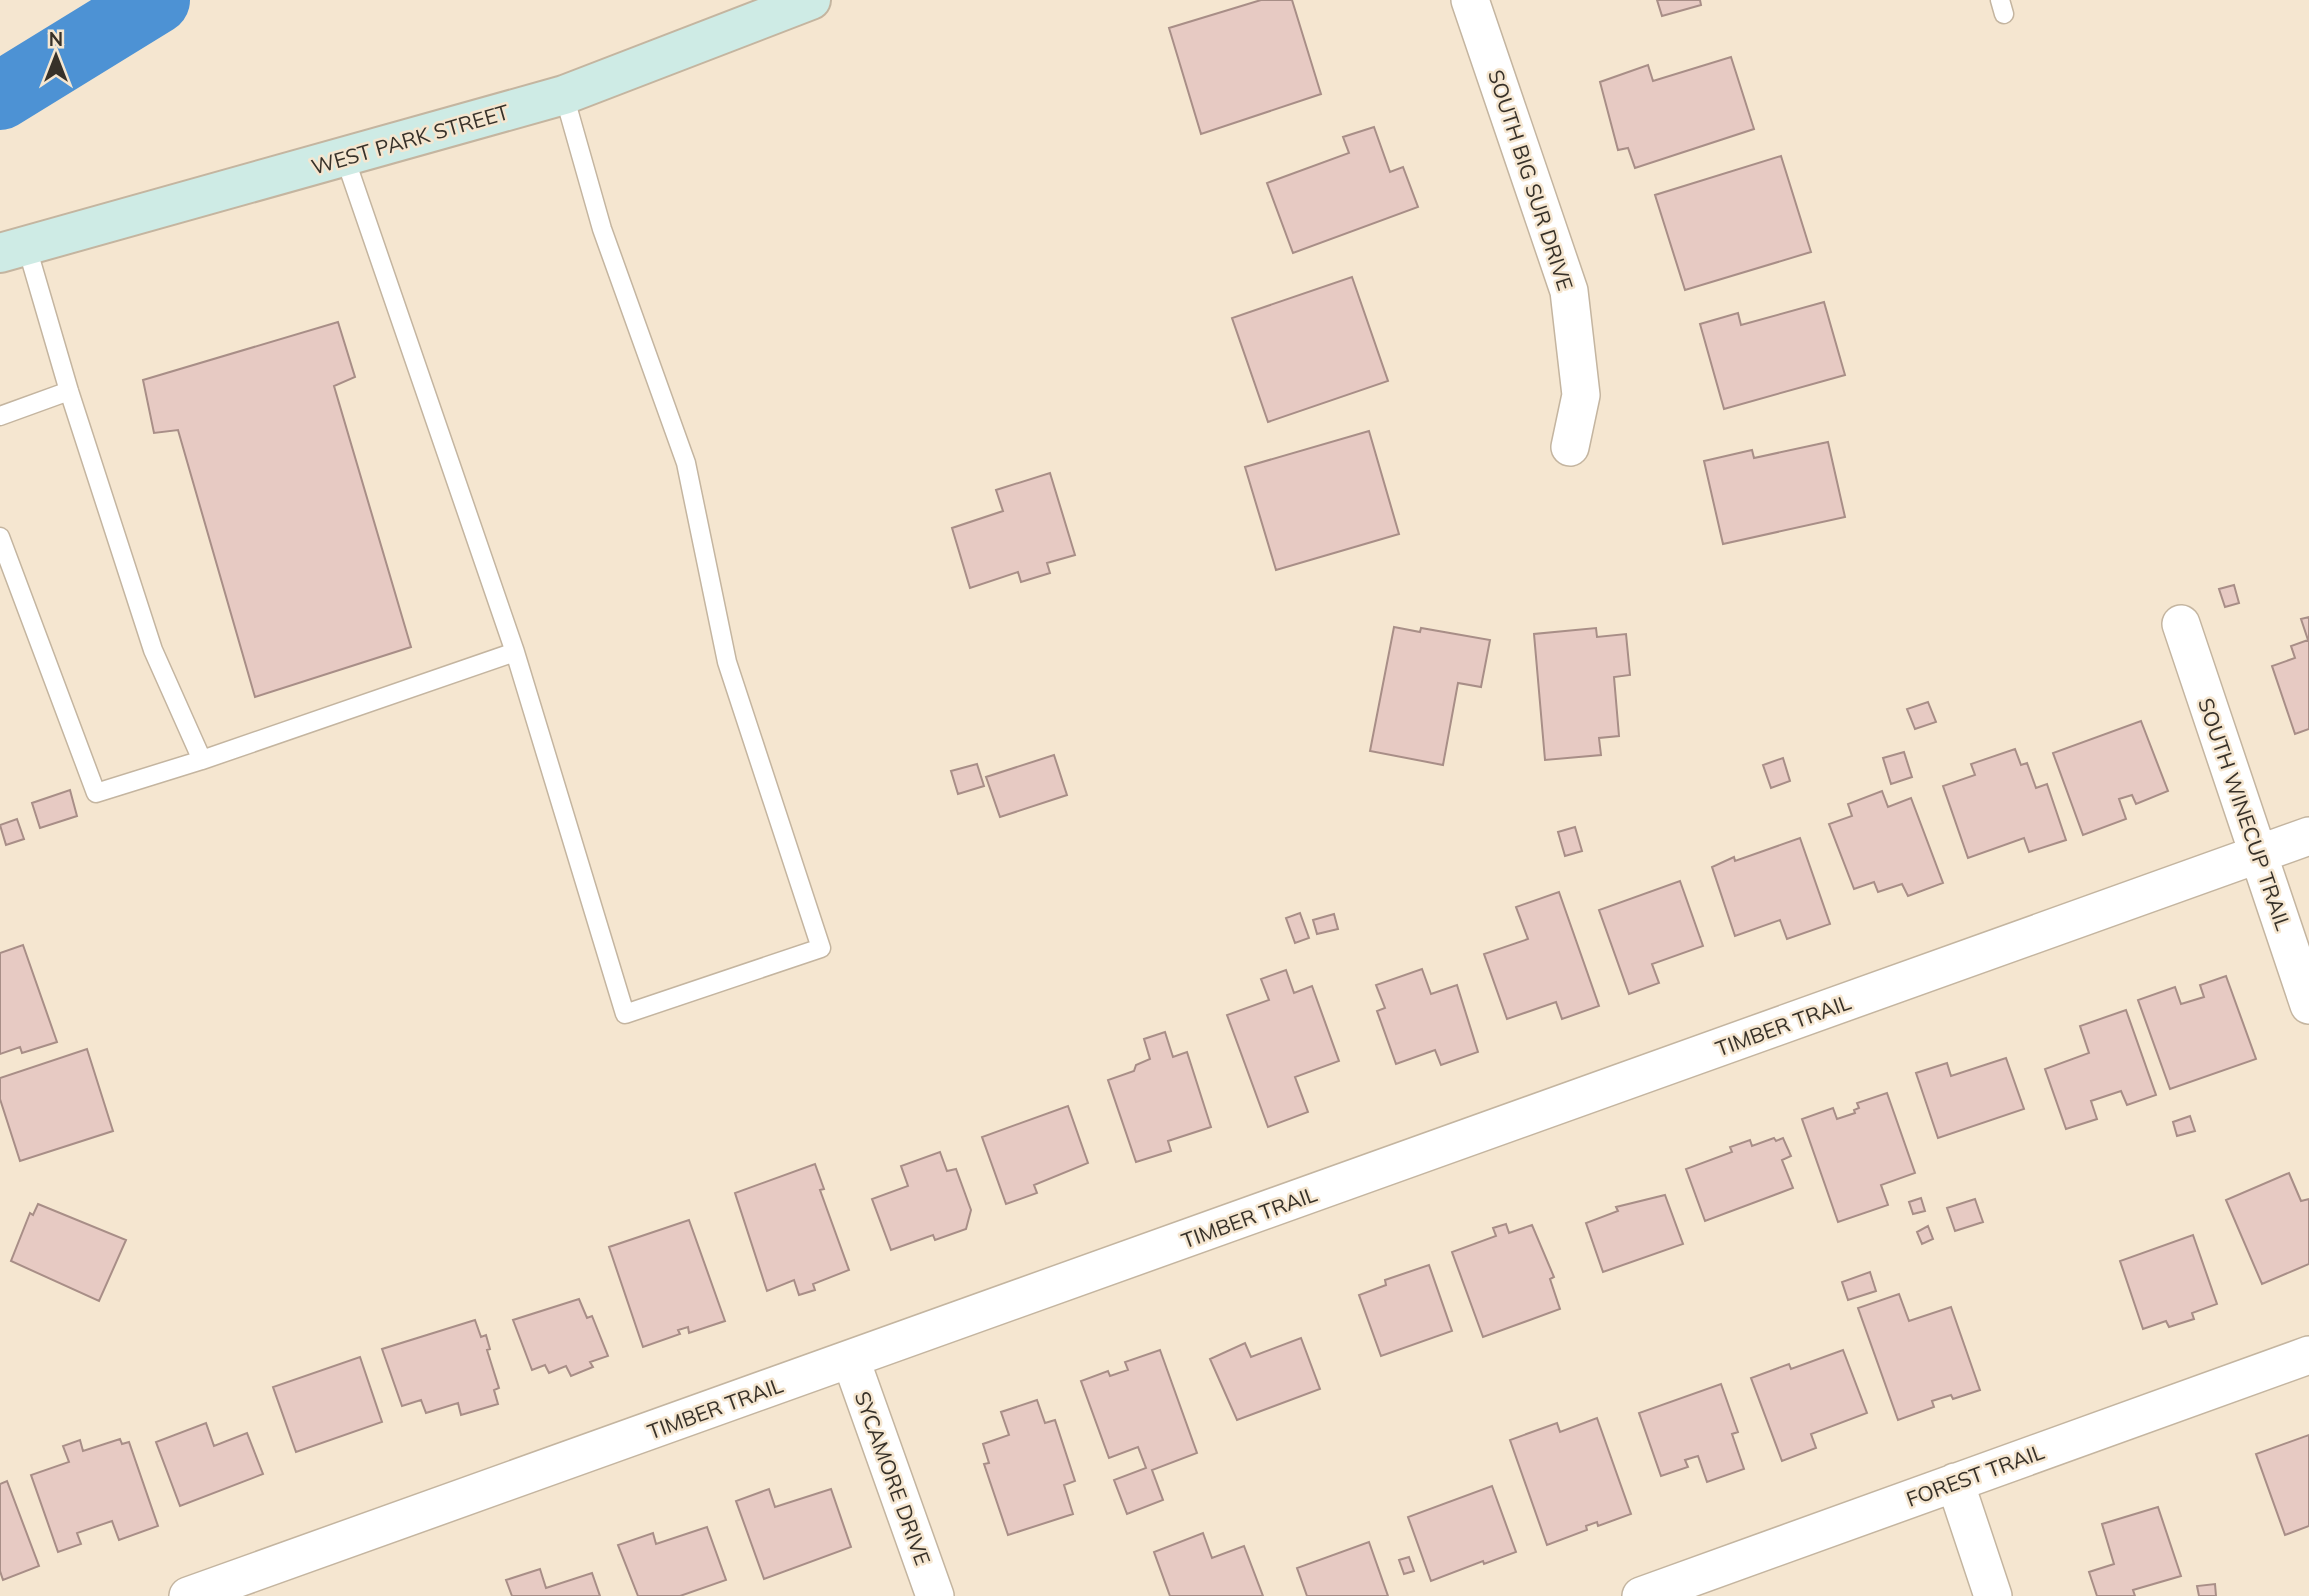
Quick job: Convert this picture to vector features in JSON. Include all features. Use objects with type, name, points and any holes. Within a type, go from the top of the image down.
[{"type":"street","name":"WEST PARK STREET","points":[[13,248],[345,158],[564,95],[811,0]]},
{"type":"street","name":"SOUTH BIG SUR DRIVE","points":[[1470,0],[1569,291],[1581,395],[1570,447]]},
{"type":"street","name":"SOUTH WINECUP TRAIL","points":[[2181,624],[2309,1005]]},
{"type":"street","name":"TIMBER TRAIL","points":[[188,1596],[2309,836]]},
{"type":"street","name":"FOREST TRAIL","points":[[1641,1596],[2309,1355]]},
{"type":"street","name":"SYCAMORE DRIVE","points":[[851,1360],[935,1596]]},
{"type":"street","points":[[1955,1482],[1993,1596]]},
{"type":"lane","points":[[345,158],[515,652],[625,1014],[821,948],[727,662],[686,463],[602,229],[564,95]]},
{"type":"lane","points":[[13,248],[69,391],[153,650],[202,760]]},
{"type":"lane","points":[[0,416],[69,391]]},
{"type":"lane","points":[[0,537],[96,793],[202,760],[515,652]]},
{"type":"building","points":[[1261,0],[1292,0],[1321,94],[1201,134],[1169,28]]},
{"type":"building","points":[[1657,0],[1700,0],[1701,5],[1662,16]]},
{"type":"building","points":[[1731,57],[1754,129],[1635,168],[1628,148],[1618,150],[1600,82],[1648,65],[1653,81]]},
{"type":"building","points":[[1374,127],[1390,172],[1403,167],[1418,207],[1293,253],[1267,183],[1349,153],[1343,137]]},
{"type":"building","points":[[1781,156],[1811,252],[1685,290],[1655,195]]},
{"type":"building","points":[[1352,277],[1388,381],[1268,422],[1232,318]]},
{"type":"building","points":[[1824,302],[1845,375],[1724,409],[1700,324],[1738,313],[1741,325]]},
{"type":"building","points":[[338,322],[355,377],[334,386],[411,647],[255,697],[178,430],[154,433],[143,380]]},
{"type":"building","points":[[1369,431],[1399,534],[1276,570],[1245,467]]},
{"type":"building","points":[[1828,442],[1845,517],[1723,544],[1704,461],[1752,450],[1754,458]]},
{"type":"building","points":[[1050,473],[1075,555],[1047,563],[1050,573],[1021,582],[1018,572],[970,588],[952,528],[1003,511],[996,490]]},
{"type":"building","points":[[2234,585],[2239,603],[2225,607],[2219,589]]},
{"type":"building","points":[[2309,617],[2309,729],[2295,734],[2272,666],[2295,658],[2291,646],[2308,640],[2301,619]]},
{"type":"building","points":[[1394,627],[1420,632],[1421,628],[1490,640],[1481,687],[1458,683],[1443,765],[1370,751]]},
{"type":"building","points":[[1596,628],[1597,637],[1626,634],[1630,675],[1614,677],[1619,736],[1599,738],[1601,755],[1545,760],[1534,634]]},
{"type":"building","points":[[1928,702],[1936,722],[1915,729],[1907,709]]},
{"type":"building","points":[[2141,721],[2168,791],[2136,804],[2132,795],[2119,799],[2126,819],[2083,835],[2053,753]]},
{"type":"building","points":[[2015,749],[2021,765],[2027,763],[2036,788],[2047,784],[2066,840],[2029,852],[2024,838],[1968,858],[1943,786],[1975,775],[1971,764]]},
{"type":"building","points":[[1904,752],[1912,777],[1891,784],[1883,758]]},
{"type":"building","points":[[1054,755],[1067,795],[1000,817],[986,777]]},
{"type":"building","points":[[1783,758],[1790,781],[1771,788],[1763,765]]},
{"type":"building","points":[[977,764],[984,786],[958,794],[951,771]]},
{"type":"building","points":[[70,790],[77,816],[40,828],[32,803]]},
{"type":"building","points":[[1882,791],[1888,807],[1911,798],[1943,883],[1908,896],[1902,884],[1878,892],[1874,882],[1854,889],[1829,824],[1852,816],[1848,804]]},
{"type":"building","points":[[17,819],[24,839],[6,845],[0,825]]},
{"type":"building","points":[[1575,827],[1582,851],[1565,856],[1558,832]]},
{"type":"building","points":[[1800,838],[1830,924],[1787,939],[1780,920],[1735,936],[1712,867],[1734,857],[1735,861]]},
{"type":"building","points":[[1680,881],[1703,946],[1652,964],[1659,983],[1629,994],[1599,910]]},
{"type":"building","points":[[1559,892],[1599,1006],[1562,1019],[1556,1002],[1507,1019],[1484,954],[1528,939],[1516,907]]},
{"type":"building","points":[[1300,913],[1309,938],[1295,943],[1286,918]]},
{"type":"building","points":[[1334,914],[1338,929],[1317,934],[1313,920]]},
{"type":"building","points":[[23,945],[57,1042],[22,1053],[20,1047],[0,1054],[0,953]]},
{"type":"building","points":[[1422,969],[1431,994],[1457,985],[1478,1052],[1441,1065],[1435,1050],[1396,1064],[1377,1011],[1385,1008],[1376,985]]},
{"type":"building","points":[[1286,970],[1294,993],[1312,986],[1339,1061],[1295,1077],[1308,1112],[1268,1127],[1227,1015],[1269,1000],[1261,979]]},
{"type":"building","points":[[2226,976],[2256,1059],[2170,1089],[2138,1000],[2175,987],[2181,1004],[2204,997],[2200,985]]},
{"type":"building","points":[[2126,1010],[2156,1095],[2127,1105],[2121,1091],[2091,1101],[2097,1119],[2066,1129],[2045,1069],[2089,1053],[2080,1026]]},
{"type":"building","points":[[1165,1032],[1173,1057],[1187,1052],[1211,1127],[1168,1141],[1171,1151],[1136,1162],[1108,1080],[1134,1071],[1136,1065],[1150,1059],[1144,1039]]},
{"type":"building","points":[[87,1049],[113,1131],[20,1161],[0,1099],[0,1078]]},
{"type":"building","points":[[2006,1058],[2024,1109],[1938,1138],[1916,1073],[1947,1063],[1951,1076]]},
{"type":"building","points":[[1887,1093],[1915,1173],[1881,1185],[1888,1205],[1838,1222],[1802,1119],[1833,1108],[1837,1119],[1855,1113],[1854,1110],[1859,1108],[1857,1103]]},
{"type":"building","points":[[1068,1106],[1088,1163],[1034,1185],[1037,1193],[1006,1204],[982,1137]]},
{"type":"building","points":[[2190,1116],[2195,1131],[2177,1136],[2173,1122]]},
{"type":"building","points":[[1774,1138],[1776,1141],[1783,1138],[1791,1156],[1782,1160],[1793,1188],[1705,1221],[1686,1169],[1732,1152],[1730,1147],[1750,1140],[1752,1146]]},
{"type":"building","points":[[940,1152],[947,1171],[956,1169],[971,1210],[966,1229],[935,1240],[933,1235],[891,1250],[872,1199],[908,1186],[901,1166]]},
{"type":"building","points":[[815,1164],[824,1189],[820,1190],[849,1270],[813,1284],[815,1290],[799,1295],[794,1280],[767,1291],[735,1193]]},
{"type":"building","points":[[2289,1173],[2301,1201],[2309,1199],[2309,1264],[2262,1284],[2226,1200]]},
{"type":"building","points":[[1665,1195],[1683,1244],[1603,1272],[1586,1223],[1618,1211],[1616,1207]]},
{"type":"building","points":[[1921,1198],[1925,1211],[1913,1214],[1909,1202]]},
{"type":"building","points":[[1975,1199],[1983,1222],[1955,1231],[1947,1208]]},
{"type":"building","points":[[38,1204],[126,1240],[99,1301],[11,1261],[30,1213],[33,1215]]},
{"type":"building","points":[[689,1220],[725,1321],[689,1333],[688,1327],[678,1330],[680,1334],[643,1347],[609,1247]]},
{"type":"building","points":[[1506,1224],[1509,1233],[1532,1225],[1554,1277],[1550,1279],[1560,1309],[1483,1337],[1452,1252],[1496,1236],[1493,1228]]},
{"type":"building","points":[[1928,1226],[1933,1239],[1922,1244],[1917,1232]]},
{"type":"building","points":[[2193,1235],[2217,1304],[2192,1313],[2194,1319],[2169,1327],[2166,1321],[2143,1329],[2120,1261]]},
{"type":"building","points":[[1429,1265],[1452,1331],[1381,1356],[1359,1295],[1386,1285],[1385,1280]]},
{"type":"building","points":[[1870,1272],[1876,1291],[1848,1300],[1842,1282]]},
{"type":"building","points":[[1899,1294],[1909,1321],[1951,1307],[1980,1390],[1953,1399],[1951,1395],[1932,1401],[1934,1407],[1898,1420],[1858,1308]]},
{"type":"building","points":[[579,1299],[587,1318],[592,1316],[608,1356],[590,1362],[593,1367],[571,1376],[566,1366],[549,1373],[545,1365],[532,1370],[513,1320]]},
{"type":"building","points":[[475,1320],[481,1337],[486,1335],[490,1349],[487,1350],[499,1388],[494,1390],[498,1404],[461,1415],[458,1403],[426,1413],[421,1400],[402,1406],[382,1349]]},
{"type":"building","points":[[1301,1338],[1320,1389],[1237,1420],[1210,1359],[1245,1343],[1251,1357]]},
{"type":"building","points":[[1160,1350],[1197,1453],[1152,1470],[1163,1500],[1127,1514],[1114,1480],[1146,1468],[1138,1447],[1109,1458],[1081,1381],[1108,1371],[1110,1376],[1128,1370],[1125,1362]]},
{"type":"building","points":[[1843,1350],[1867,1413],[1811,1434],[1816,1448],[1782,1461],[1751,1378],[1789,1364],[1791,1369]]},
{"type":"building","points":[[360,1357],[382,1422],[296,1452],[273,1387]]},
{"type":"building","points":[[1721,1384],[1738,1432],[1732,1434],[1744,1469],[1707,1482],[1698,1456],[1685,1460],[1688,1467],[1661,1476],[1639,1413]]},
{"type":"building","points":[[1037,1400],[1045,1423],[1055,1420],[1075,1481],[1064,1485],[1073,1514],[1008,1535],[984,1464],[989,1463],[983,1444],[1009,1435],[1001,1412]]},
{"type":"building","points":[[1597,1418],[1631,1514],[1598,1526],[1597,1522],[1586,1526],[1587,1530],[1547,1545],[1510,1440],[1557,1423],[1560,1432]]},
{"type":"building","points":[[206,1423],[214,1446],[247,1433],[263,1474],[180,1506],[156,1442]]},
{"type":"building","points":[[2309,1435],[2309,1526],[2285,1535],[2256,1454]]},
{"type":"building","points":[[120,1439],[122,1444],[129,1442],[158,1526],[119,1540],[112,1521],[77,1533],[81,1544],[58,1552],[31,1475],[69,1462],[63,1446],[80,1440],[83,1451]]},
{"type":"building","points":[[7,1481],[39,1566],[3,1580],[0,1571],[0,1484]]},
{"type":"building","points":[[1492,1486],[1516,1552],[1484,1564],[1483,1561],[1431,1581],[1408,1517]]},
{"type":"building","points":[[769,1489],[775,1507],[831,1489],[851,1547],[764,1579],[736,1501]]},
{"type":"building","points":[[2158,1507],[2181,1576],[2133,1590],[2135,1596],[2097,1596],[2089,1572],[2114,1564],[2102,1524]]},
{"type":"building","points":[[707,1527],[726,1580],[680,1596],[638,1596],[618,1545],[653,1533],[656,1544]]},
{"type":"building","points":[[1203,1533],[1212,1558],[1244,1546],[1263,1596],[1170,1596],[1154,1552]]},
{"type":"building","points":[[1369,1542],[1388,1596],[1307,1596],[1297,1568]]},
{"type":"building","points":[[1409,1557],[1414,1571],[1404,1574],[1399,1560]]},
{"type":"building","points":[[540,1569],[546,1588],[592,1573],[600,1596],[512,1596],[506,1580]]},
{"type":"building","points":[[2215,1584],[2216,1596],[2199,1596],[2197,1586]]},
{"type":"waterway","points":[[0,96],[156,0]]}]
